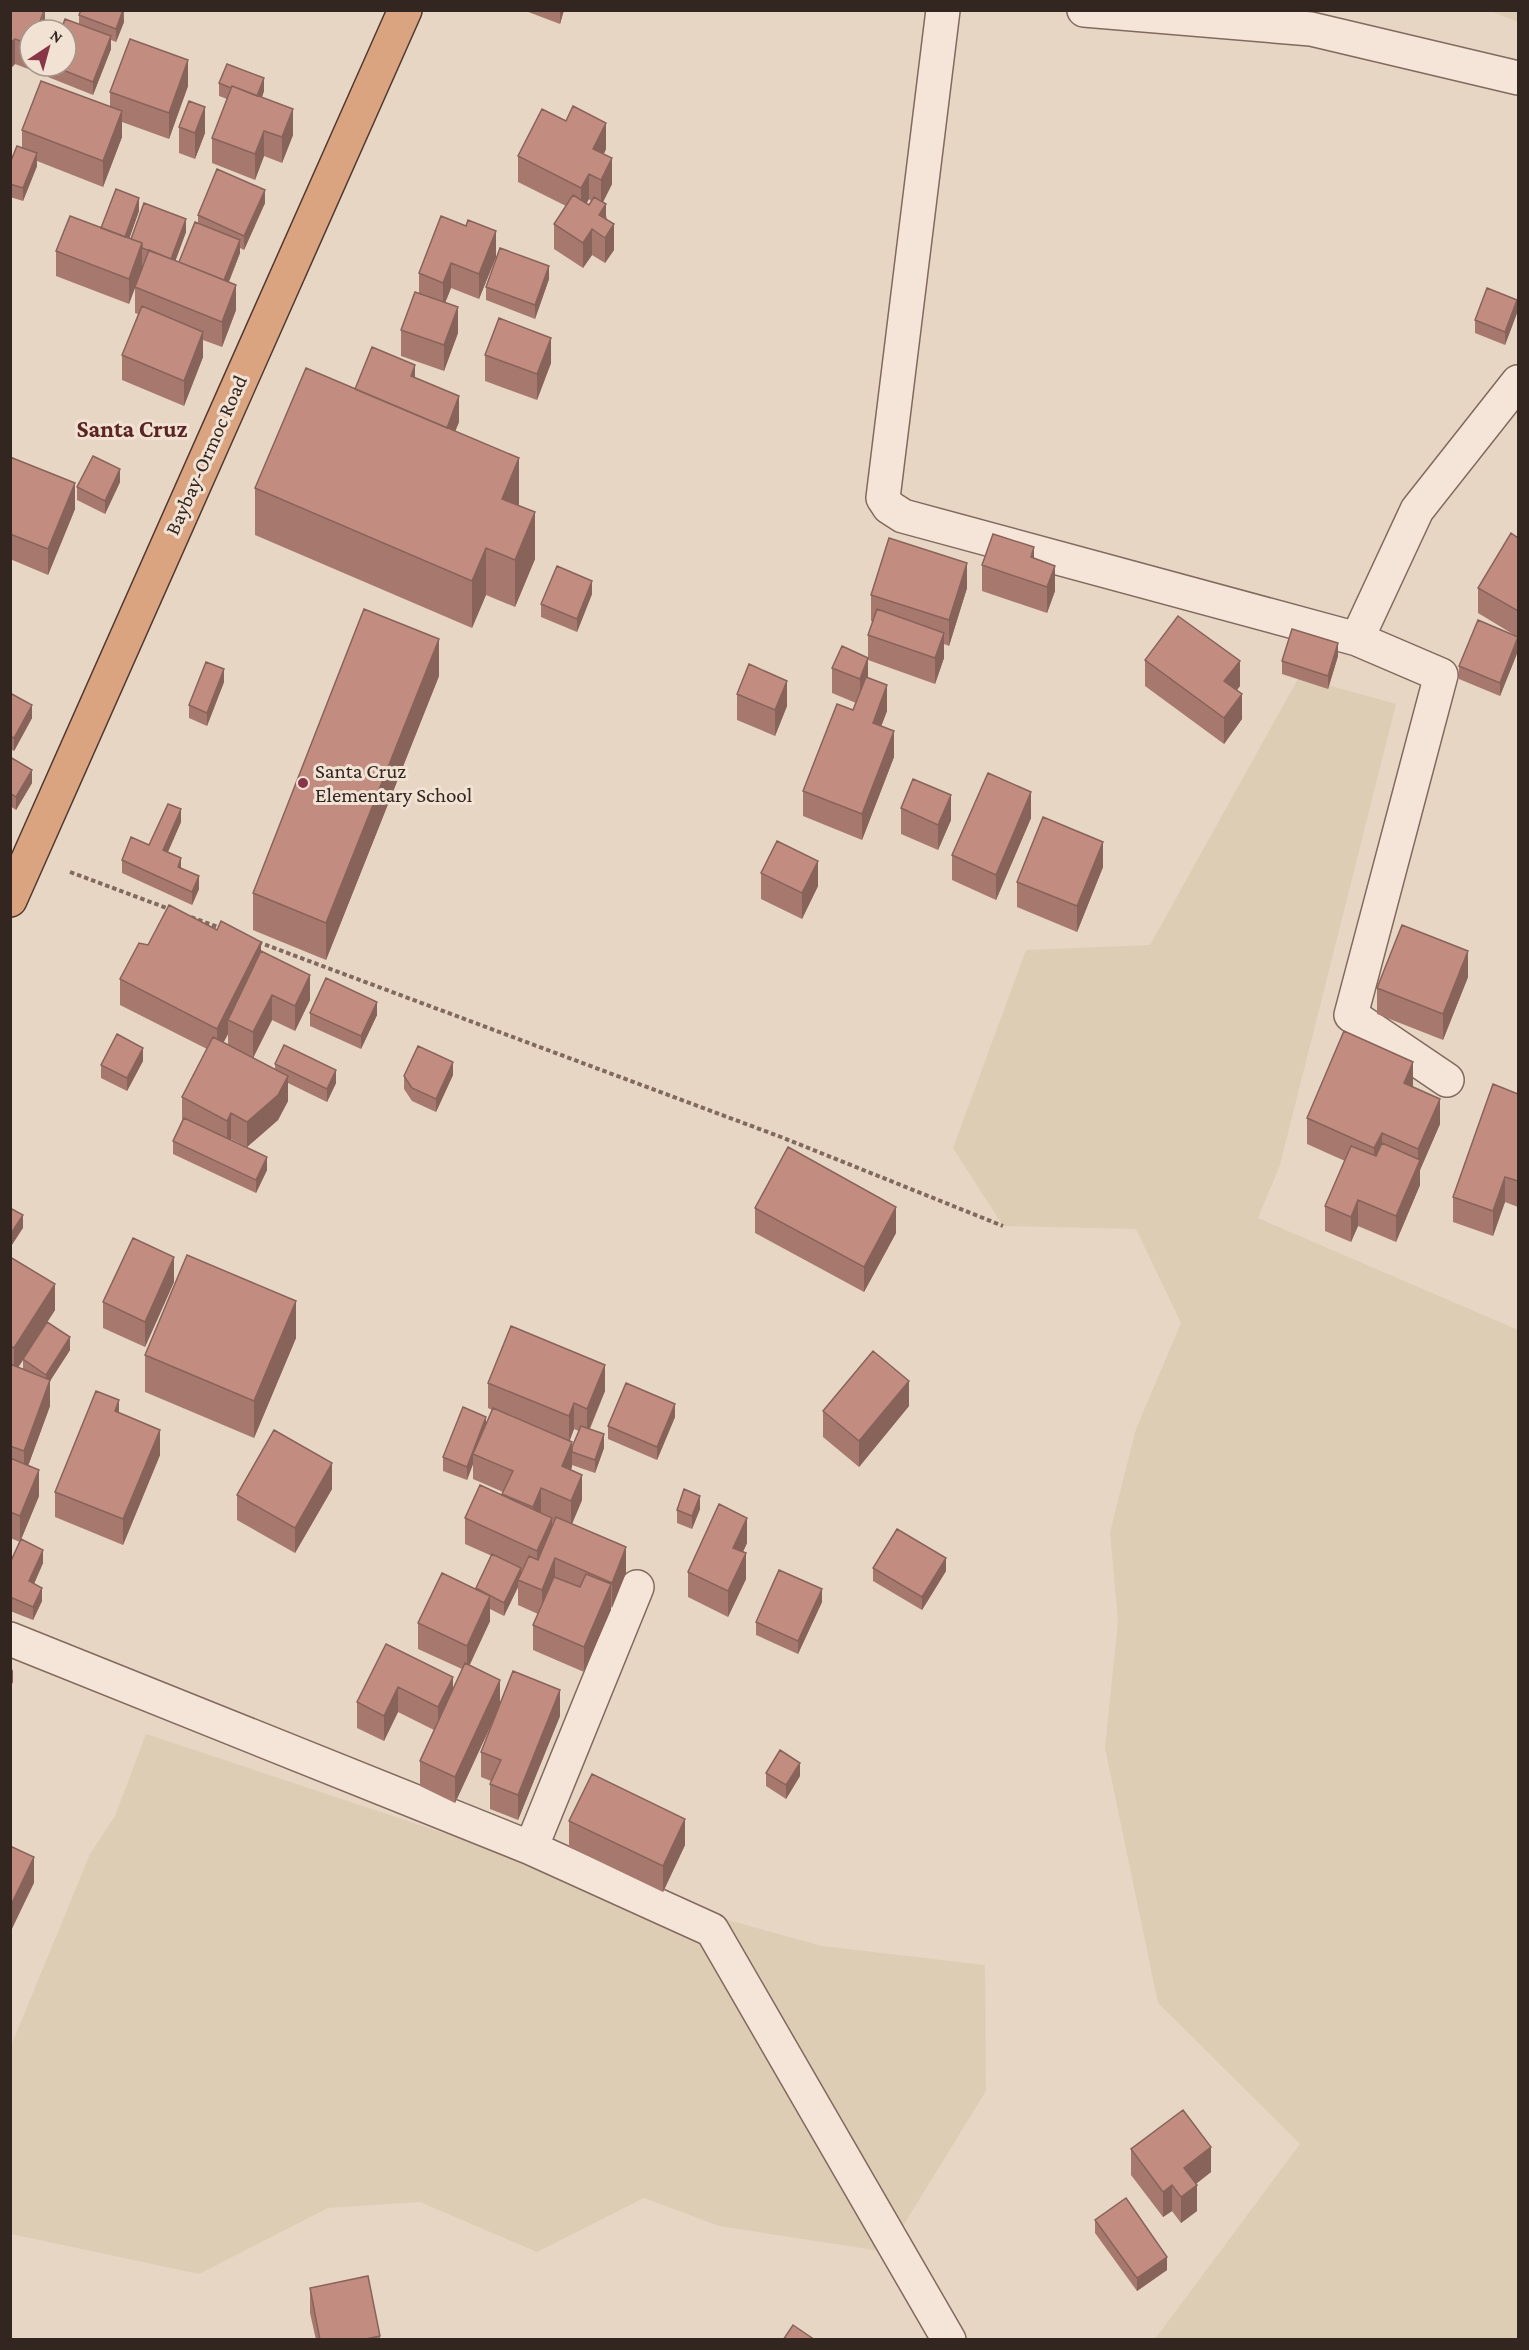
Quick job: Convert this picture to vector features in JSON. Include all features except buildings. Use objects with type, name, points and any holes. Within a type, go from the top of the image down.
[{"type":"highway","name":"Baybay-Ormoc Road","points":[[10,900],[405,10]]},
{"type":"street","points":[[943,10],[883,498],[889,507],[903,516],[1357,639],[1442,675],[1351,1015],[1447,1080]]},
{"type":"street","points":[[1084,10],[1311,29],[1518,78]]},
{"type":"street","points":[[1357,639],[1418,510],[1518,382]]},
{"type":"street","points":[[531,1848],[637,1587]]},
{"type":"street","points":[[10,1639],[531,1848],[712,1930],[949,2340]]},
{"type":"path","points":[[30,857],[224,929]]},
{"type":"path","points":[[257,942],[781,1137],[1003,1226]]},
{"type":"shaded area","points":[[1490,11],[1518,11],[1518,22]]},
{"type":"shaded area","points":[[1299,677],[1396,704],[1280,1165],[1258,1218],[1518,1330],[1518,2339],[1155,2339],[1300,2144],[1158,2003],[1105,1748],[1118,1621],[1110,1532],[1136,1429],[1181,1323],[1136,1229],[1003,1226],[953,1148],[1026,950],[1150,945]]},
{"type":"shaded area","points":[[146,1734],[591,1882],[822,1946],[985,1965],[986,2091],[887,2252],[719,2226],[644,2198],[537,2252],[420,2202],[328,2208],[199,2274],[11,2234],[11,2046],[90,1854],[115,1816]]},
{"type":"place","name":"Santa Cruz Elementary School","points":[[303,783]]},
{"type":"district","name":"Santa Cruz","points":[[132,428]]}]
